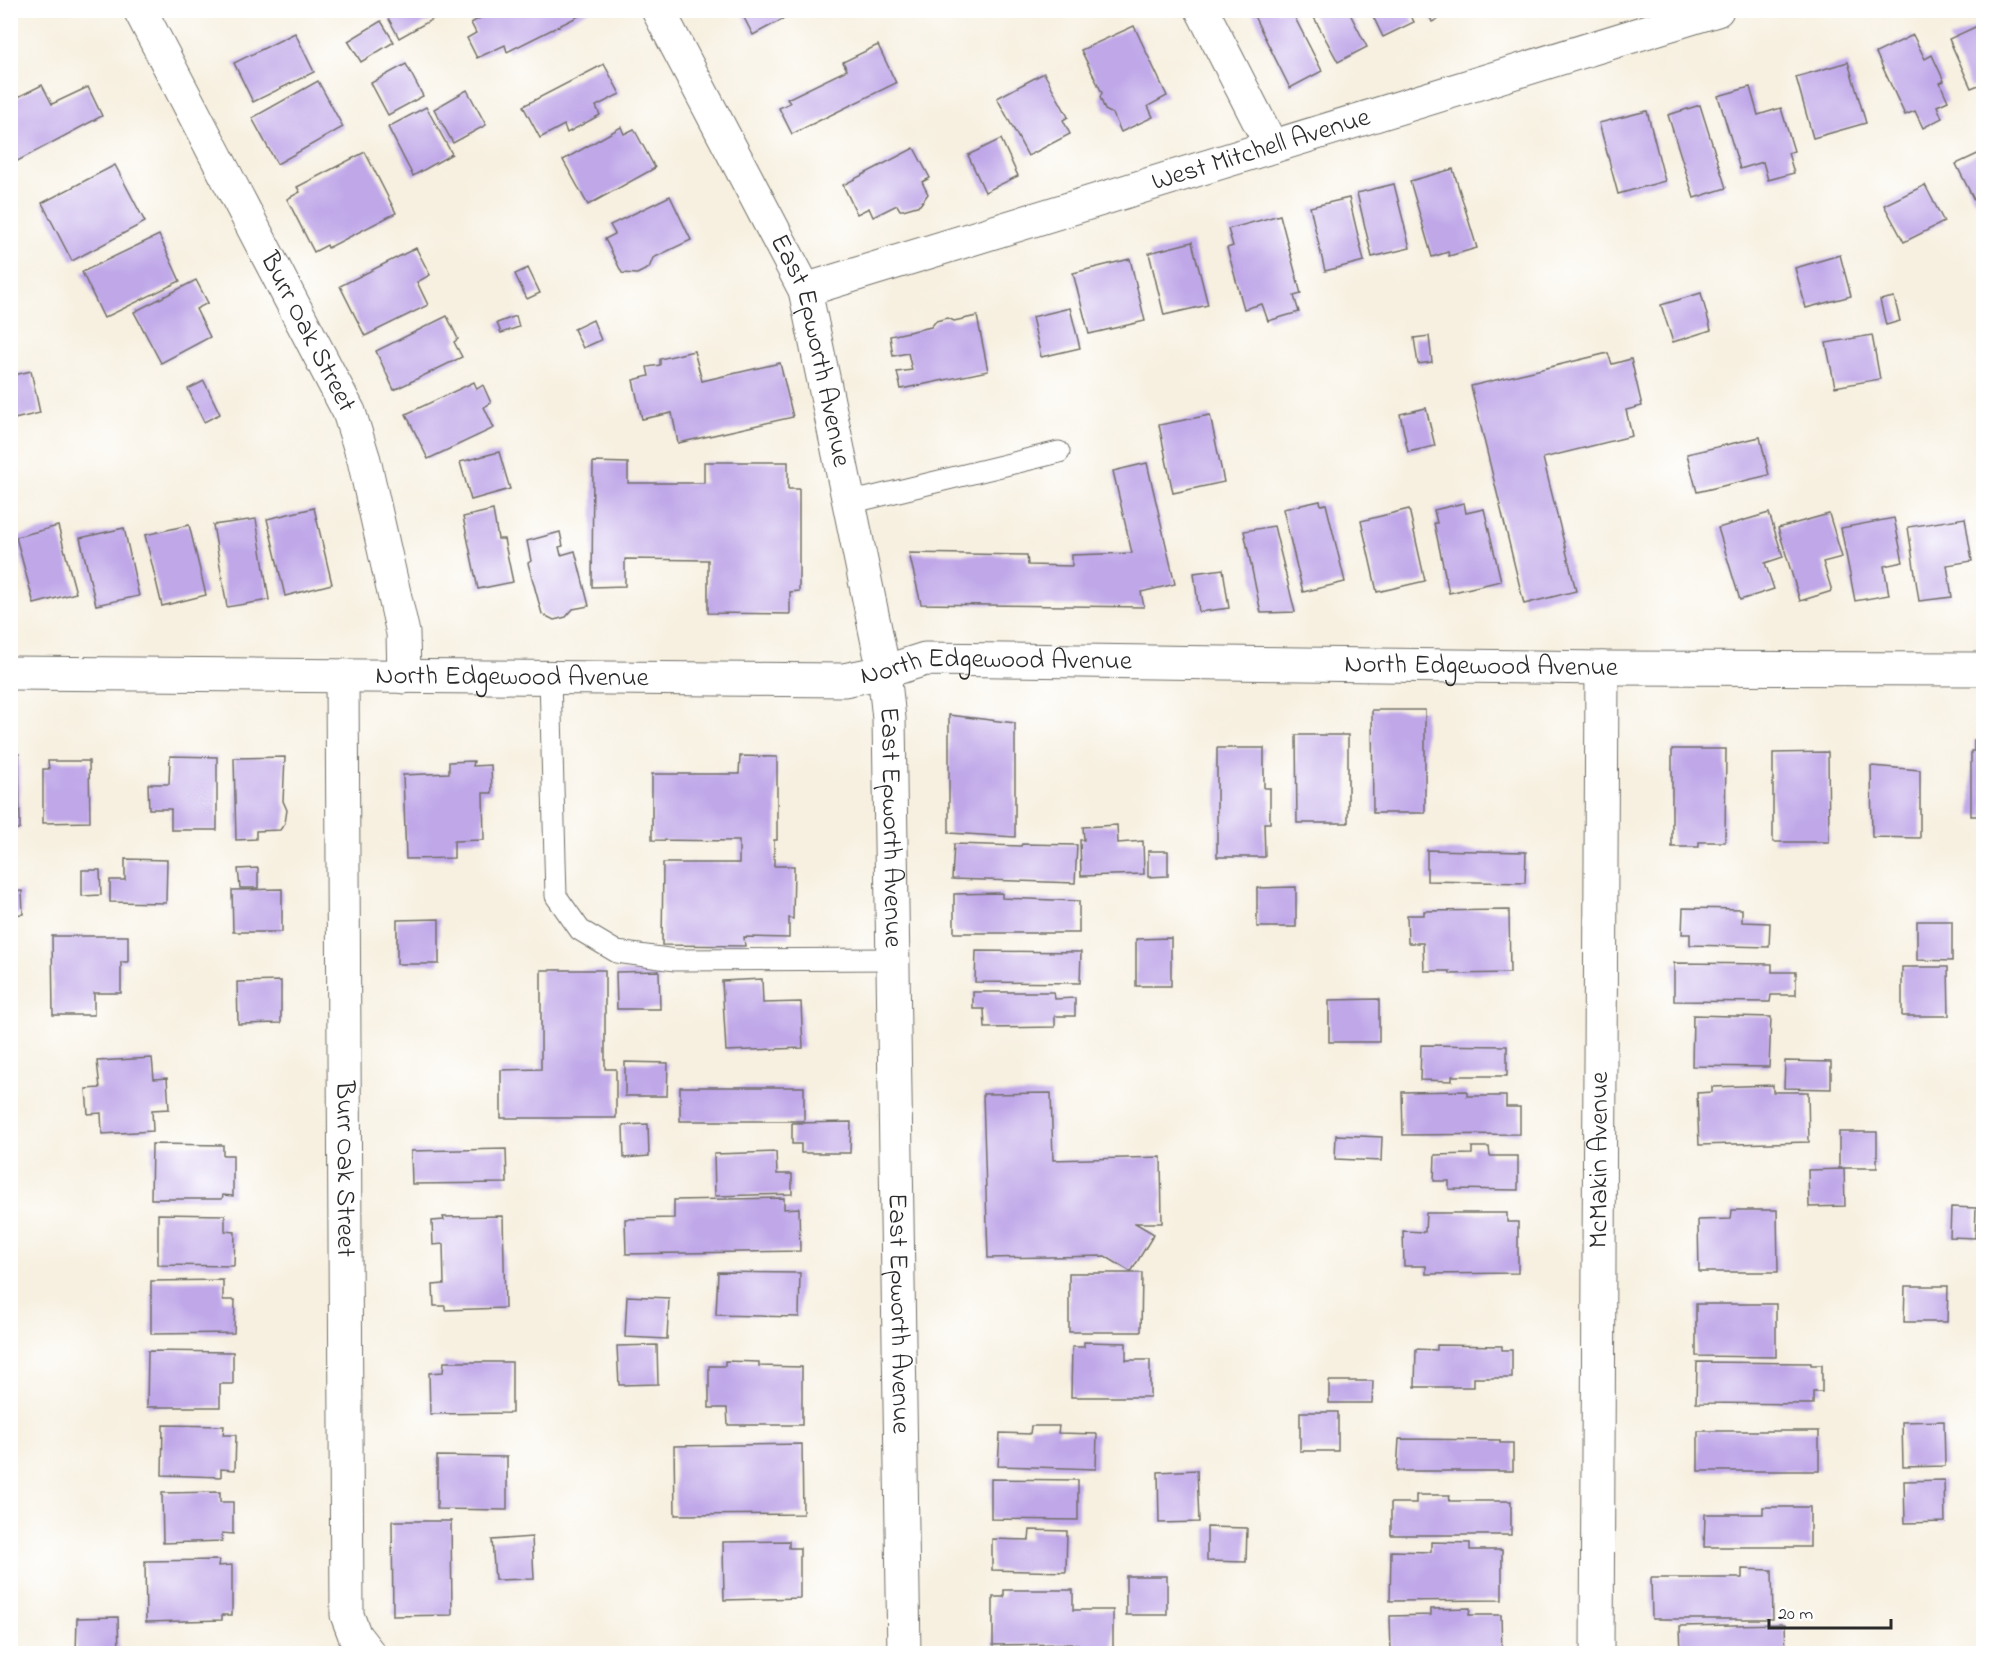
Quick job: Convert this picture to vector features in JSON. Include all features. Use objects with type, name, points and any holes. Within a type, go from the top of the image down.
[{"type":"street","name":"Burr Oak Street","points":[[140,10],[349,412],[364,460],[403,633],[404,677]]},
{"type":"street","name":"East Epworth Avenue","points":[[658,10],[805,290],[884,672],[890,719],[904,1653]]},
{"type":"street","points":[[1202,10],[1272,147]]},
{"type":"street","name":"West Mitchell Avenue","points":[[805,290],[1717,10]]},
{"type":"street","name":"North Edgewood Avenue","points":[[10,673],[844,680],[884,672],[925,659],[1602,668],[1983,669]]},
{"type":"street","name":"McMakin Avenue","points":[[1597,1653],[1602,668]]},
{"type":"street","name":"Burr Oak Street","points":[[342,676],[347,1616],[355,1636],[369,1653]]},
{"type":"lane","points":[[849,503],[1059,452]]},
{"type":"lane","points":[[550,678],[556,896],[580,930],[617,952],[675,960],[893,959]]},
{"type":"building","points":[[387,10],[428,10],[433,19],[399,38],[385,12]]},
{"type":"building","points":[[495,10],[591,10],[507,52],[505,45],[477,58],[467,38],[476,33],[471,23]]},
{"type":"building","points":[[740,10],[800,10],[753,35]]},
{"type":"building","points":[[1251,10],[1291,10],[1322,71],[1290,88]]},
{"type":"building","points":[[1310,10],[1348,10],[1367,47],[1338,62]]},
{"type":"building","points":[[1370,10],[1408,10],[1414,22],[1383,37]]},
{"type":"building","points":[[1427,10],[1456,10],[1432,22]]},
{"type":"building","points":[[381,21],[394,42],[361,62],[348,41]]},
{"type":"building","points":[[1984,23],[1984,83],[1971,88],[1949,39]]},
{"type":"building","points":[[1134,26],[1167,96],[1148,106],[1153,117],[1121,132],[1113,114],[1105,110],[1100,97],[1102,93],[1081,50]]},
{"type":"building","points":[[295,33],[314,72],[253,102],[234,63]]},
{"type":"building","points":[[1913,35],[1925,59],[1932,55],[1944,81],[1940,83],[1948,101],[1937,106],[1942,118],[1923,128],[1915,111],[1905,115],[1876,53]]},
{"type":"building","points":[[878,45],[896,83],[792,134],[779,108],[790,103],[787,99],[847,70],[843,62]]},
{"type":"building","points":[[1848,62],[1866,123],[1813,138],[1796,77]]},
{"type":"building","points":[[406,64],[423,96],[388,115],[371,83]]},
{"type":"building","points":[[604,64],[620,94],[596,106],[600,115],[567,133],[564,125],[540,138],[523,106]]},
{"type":"building","points":[[1044,73],[1068,117],[1063,120],[1070,134],[1028,156],[997,98]]},
{"type":"building","points":[[318,81],[343,127],[277,164],[252,118]]},
{"type":"building","points":[[42,85],[52,104],[88,87],[102,116],[10,165],[10,101]]},
{"type":"building","points":[[1750,87],[1758,115],[1781,108],[1794,151],[1788,153],[1794,173],[1768,180],[1763,162],[1740,169],[1718,96]]},
{"type":"building","points":[[467,90],[486,125],[453,143],[434,109]]},
{"type":"building","points":[[1700,105],[1726,188],[1694,198],[1668,115]]},
{"type":"building","points":[[426,107],[452,154],[413,176],[388,127]]},
{"type":"building","points":[[1647,111],[1665,181],[1618,194],[1599,123]]},
{"type":"building","points":[[621,127],[624,134],[634,129],[655,168],[588,205],[563,160]]},
{"type":"building","points":[[1001,139],[1018,176],[985,192],[968,155]]},
{"type":"building","points":[[914,148],[930,178],[922,182],[928,194],[920,205],[900,210],[897,205],[873,217],[869,208],[857,214],[843,185]]},
{"type":"building","points":[[1984,151],[1984,195],[1974,200],[1956,164]]},
{"type":"building","points":[[365,152],[396,213],[328,248],[327,245],[314,252],[287,199],[300,192],[297,187]]},
{"type":"building","points":[[115,165],[145,222],[72,261],[42,203]]},
{"type":"building","points":[[1453,169],[1477,248],[1449,256],[1448,252],[1432,257],[1410,181]]},
{"type":"building","points":[[1394,184],[1410,248],[1372,257],[1357,193]]},
{"type":"building","points":[[1925,185],[1944,222],[1904,242],[1884,205]]},
{"type":"building","points":[[670,196],[691,240],[653,258],[649,268],[637,274],[622,273],[605,239],[615,234],[610,225]]},
{"type":"building","points":[[1349,198],[1364,261],[1325,271],[1310,207]]},
{"type":"building","points":[[1280,215],[1301,294],[1294,296],[1299,312],[1268,321],[1262,304],[1244,309],[1227,248],[1233,246],[1228,229]]},
{"type":"building","points":[[159,235],[180,281],[104,318],[82,272]]},
{"type":"building","points":[[1192,242],[1208,305],[1164,315],[1149,253]]},
{"type":"building","points":[[416,248],[430,275],[417,282],[428,305],[365,336],[340,286]]},
{"type":"building","points":[[1840,255],[1851,296],[1806,308],[1795,268]]},
{"type":"building","points":[[1130,259],[1145,321],[1089,334],[1073,273]]},
{"type":"building","points":[[528,268],[540,293],[527,299],[515,274]]},
{"type":"building","points":[[196,280],[208,303],[196,309],[210,337],[161,363],[134,312]]},
{"type":"building","points":[[1701,293],[1711,330],[1673,342],[1661,305]]},
{"type":"building","points":[[1894,297],[1900,321],[1886,325],[1880,300]]},
{"type":"building","points":[[1070,308],[1080,348],[1041,357],[1032,317]]},
{"type":"building","points":[[447,316],[458,339],[454,342],[462,357],[394,390],[376,351]]},
{"type":"building","points":[[516,316],[519,327],[501,333],[497,323]]},
{"type":"building","points":[[977,316],[988,371],[901,389],[897,372],[912,370],[908,353],[893,356],[890,336],[931,327],[936,321],[948,318],[954,321]]},
{"type":"building","points":[[593,320],[601,340],[583,348],[574,329]]},
{"type":"building","points":[[1872,335],[1880,379],[1835,387],[1826,343]]},
{"type":"building","points":[[1429,336],[1432,362],[1418,364],[1414,338]]},
{"type":"building","points":[[694,351],[702,381],[780,363],[793,417],[678,443],[672,413],[642,419],[633,380],[649,376],[647,367],[660,365],[660,359]]},
{"type":"building","points":[[1608,353],[1612,364],[1631,359],[1642,406],[1626,410],[1632,436],[1543,458],[1576,591],[1524,604],[1471,386]]},
{"type":"building","points":[[31,371],[40,413],[10,420],[10,376]]},
{"type":"building","points":[[204,381],[220,414],[204,422],[188,389]]},
{"type":"building","points":[[474,382],[477,389],[483,385],[491,403],[484,407],[494,428],[428,459],[406,414]]},
{"type":"building","points":[[1426,408],[1435,446],[1408,452],[1400,414]]},
{"type":"building","points":[[1210,415],[1224,482],[1173,493],[1159,425]]},
{"type":"building","points":[[1760,437],[1769,475],[1697,492],[1687,454]]},
{"type":"building","points":[[499,452],[510,489],[471,500],[460,462]]},
{"type":"building","points":[[593,462],[628,463],[628,483],[704,483],[704,462],[788,462],[788,489],[799,489],[799,591],[790,592],[790,614],[708,613],[708,560],[625,559],[625,586],[592,587]]},
{"type":"building","points":[[1147,463],[1175,584],[1141,592],[1144,607],[921,604],[909,553],[1027,555],[1028,565],[1072,566],[1072,555],[1132,553],[1113,471]]},
{"type":"building","points":[[1320,501],[1321,505],[1326,504],[1345,582],[1303,592],[1283,509]]},
{"type":"building","points":[[1464,503],[1466,513],[1484,509],[1501,581],[1449,593],[1434,523],[1437,523],[1434,510]]},
{"type":"building","points":[[314,508],[332,584],[285,596],[267,519]]},
{"type":"building","points":[[1409,509],[1425,581],[1377,592],[1361,521]]},
{"type":"building","points":[[493,510],[498,539],[504,539],[513,582],[478,589],[463,517]]},
{"type":"building","points":[[1769,513],[1783,557],[1765,563],[1774,589],[1740,600],[1718,528]]},
{"type":"building","points":[[1829,514],[1842,557],[1823,562],[1832,591],[1800,601],[1778,528]]},
{"type":"building","points":[[1894,518],[1903,562],[1884,566],[1889,595],[1855,601],[1841,528]]},
{"type":"building","points":[[1965,518],[1972,561],[1947,565],[1952,597],[1919,601],[1908,527]]},
{"type":"building","points":[[256,519],[269,600],[227,607],[213,525]]},
{"type":"building","points":[[189,525],[206,595],[162,606],[145,535]]},
{"type":"building","points":[[58,526],[76,593],[34,604],[16,537]]},
{"type":"building","points":[[1274,526],[1295,612],[1261,613],[1244,531]]},
{"type":"building","points":[[124,528],[139,596],[96,605],[80,538]]},
{"type":"building","points":[[560,532],[563,546],[559,547],[561,555],[575,551],[589,606],[573,609],[566,617],[554,620],[542,614],[528,563],[531,561],[527,541]]},
{"type":"building","points":[[1223,569],[1229,608],[1199,612],[1194,573]]},
{"type":"building","points":[[1372,710],[1425,710],[1425,813],[1373,813]]},
{"type":"building","points":[[949,715],[1015,723],[1015,837],[949,833]]},
{"type":"building","points":[[1296,735],[1348,735],[1348,823],[1297,823]]},
{"type":"building","points":[[1974,740],[1984,740],[1984,816],[1971,816],[1971,751],[1974,751]]},
{"type":"building","points":[[1217,748],[1264,748],[1264,788],[1270,788],[1270,823],[1264,823],[1265,857],[1217,857]]},
{"type":"building","points":[[1672,749],[1726,749],[1725,842],[1699,842],[1699,847],[1672,847]]},
{"type":"building","points":[[1828,752],[1829,842],[1773,842],[1773,753]]},
{"type":"building","points":[[10,754],[19,754],[20,829],[10,829]]},
{"type":"building","points":[[170,756],[217,757],[217,830],[171,830],[171,809],[149,809],[148,784],[169,784]]},
{"type":"building","points":[[740,756],[777,757],[777,840],[774,840],[774,866],[794,866],[793,919],[789,918],[789,938],[744,937],[745,946],[662,945],[663,863],[739,863],[739,841],[652,840],[652,774],[739,774]]},
{"type":"building","points":[[285,757],[283,801],[287,810],[285,823],[280,830],[256,831],[256,839],[236,840],[234,758]]},
{"type":"building","points":[[48,761],[89,761],[90,822],[43,823],[43,769],[49,769]]},
{"type":"building","points":[[474,761],[473,766],[491,765],[492,793],[483,793],[484,840],[454,841],[454,858],[406,859],[403,775],[449,773],[449,762]]},
{"type":"building","points":[[1871,766],[1920,770],[1920,838],[1872,837]]},
{"type":"building","points":[[1117,825],[1118,843],[1143,841],[1144,874],[1081,876],[1080,840],[1084,840],[1083,827]]},
{"type":"building","points":[[954,844],[1077,845],[1075,883],[952,879]]},
{"type":"building","points":[[1427,850],[1526,852],[1525,883],[1427,881]]},
{"type":"building","points":[[1148,851],[1168,851],[1168,876],[1148,877]]},
{"type":"building","points":[[125,859],[167,860],[166,903],[110,902],[110,880],[125,880]]},
{"type":"building","points":[[258,868],[258,888],[240,888],[238,869]]},
{"type":"building","points":[[82,870],[100,870],[101,895],[82,896]]},
{"type":"building","points":[[1296,887],[1296,927],[1257,927],[1257,888]]},
{"type":"building","points":[[282,889],[282,932],[233,932],[232,890]]},
{"type":"building","points":[[22,891],[23,914],[10,915],[10,892]]},
{"type":"building","points":[[1002,893],[1002,898],[1079,901],[1079,933],[954,933],[954,894]]},
{"type":"building","points":[[1683,908],[1742,909],[1742,922],[1770,923],[1769,947],[1690,945],[1690,934],[1682,934]]},
{"type":"building","points":[[1509,910],[1510,973],[1450,974],[1450,971],[1424,971],[1423,943],[1408,943],[1407,915],[1424,915],[1424,911]]},
{"type":"building","points":[[439,919],[439,964],[397,964],[397,920]]},
{"type":"building","points":[[1917,921],[1952,921],[1952,961],[1917,960]]},
{"type":"building","points":[[52,936],[128,936],[128,962],[121,962],[121,993],[94,993],[94,1015],[53,1015]]},
{"type":"building","points":[[1171,938],[1171,986],[1136,986],[1136,939]]},
{"type":"building","points":[[976,951],[1081,952],[1080,983],[975,982]]},
{"type":"building","points":[[1674,963],[1772,964],[1772,972],[1796,972],[1796,995],[1771,995],[1770,1002],[1674,1001]]},
{"type":"building","points":[[1902,967],[1948,967],[1949,1016],[1902,1016]]},
{"type":"building","points":[[541,970],[605,970],[605,1069],[616,1069],[616,1118],[501,1118],[501,1070],[541,1069]]},
{"type":"building","points":[[659,971],[660,1009],[617,1009],[616,972]]},
{"type":"building","points":[[762,979],[763,1003],[801,1002],[803,1048],[726,1051],[722,981]]},
{"type":"building","points":[[281,981],[281,1023],[238,1024],[237,982]]},
{"type":"building","points":[[973,992],[1054,992],[1055,999],[1075,998],[1075,1016],[1055,1016],[1055,1027],[985,1028],[984,1009],[973,1009]]},
{"type":"building","points":[[1379,999],[1379,1042],[1329,1042],[1329,1000]]},
{"type":"building","points":[[1693,1015],[1771,1017],[1769,1067],[1692,1066]]},
{"type":"building","points":[[1421,1045],[1507,1046],[1507,1076],[1452,1076],[1452,1081],[1420,1080]]},
{"type":"building","points":[[152,1058],[154,1079],[167,1078],[169,1109],[152,1110],[153,1131],[102,1134],[101,1113],[88,1114],[86,1089],[100,1088],[97,1061]]},
{"type":"building","points":[[1785,1061],[1831,1062],[1831,1089],[1784,1088]]},
{"type":"building","points":[[625,1062],[668,1063],[667,1096],[625,1096]]},
{"type":"building","points":[[1773,1085],[1773,1092],[1808,1092],[1809,1142],[1699,1145],[1697,1093],[1712,1092],[1712,1087]]},
{"type":"building","points":[[680,1087],[804,1087],[804,1121],[680,1121]]},
{"type":"building","points":[[1467,1091],[1467,1096],[1506,1096],[1506,1107],[1520,1107],[1520,1134],[1403,1135],[1402,1092]]},
{"type":"building","points":[[1051,1093],[1053,1160],[1161,1157],[1162,1223],[1135,1223],[1154,1234],[1131,1272],[1105,1256],[988,1258],[983,1094]]},
{"type":"building","points":[[851,1122],[850,1153],[801,1153],[801,1144],[792,1144],[792,1123]]},
{"type":"building","points":[[648,1124],[649,1156],[624,1158],[623,1125]]},
{"type":"building","points":[[1839,1132],[1877,1132],[1877,1168],[1839,1168]]},
{"type":"building","points":[[1336,1135],[1382,1137],[1381,1161],[1335,1159]]},
{"type":"building","points":[[152,1144],[223,1145],[223,1155],[233,1155],[233,1196],[223,1195],[222,1199],[151,1199]]},
{"type":"building","points":[[1472,1147],[1489,1147],[1490,1156],[1518,1156],[1518,1190],[1449,1189],[1449,1181],[1434,1181],[1435,1155],[1472,1154]]},
{"type":"building","points":[[506,1149],[507,1183],[412,1184],[411,1151]]},
{"type":"building","points":[[776,1152],[777,1174],[792,1174],[792,1194],[715,1196],[714,1154]]},
{"type":"building","points":[[1844,1169],[1845,1206],[1809,1207],[1808,1170]]},
{"type":"building","points":[[784,1198],[784,1209],[799,1208],[800,1251],[626,1254],[625,1219],[674,1218],[674,1200]]},
{"type":"building","points":[[1951,1207],[1976,1208],[1975,1238],[1950,1237]]},
{"type":"building","points":[[1732,1210],[1777,1210],[1778,1272],[1699,1272],[1698,1220],[1731,1219]]},
{"type":"building","points":[[1426,1213],[1507,1213],[1507,1222],[1518,1222],[1518,1273],[1426,1274],[1426,1266],[1404,1266],[1403,1231],[1425,1232]]},
{"type":"building","points":[[158,1214],[225,1215],[225,1231],[235,1232],[234,1266],[158,1265]]},
{"type":"building","points":[[503,1216],[505,1308],[445,1310],[445,1306],[434,1306],[433,1285],[444,1284],[443,1244],[433,1245],[432,1221],[444,1220],[443,1217]]},
{"type":"building","points":[[718,1272],[800,1273],[799,1317],[716,1315]]},
{"type":"building","points":[[1069,1273],[1142,1273],[1141,1332],[1069,1332]]},
{"type":"building","points":[[223,1280],[223,1300],[235,1300],[234,1333],[151,1334],[151,1281]]},
{"type":"building","points":[[1905,1286],[1948,1286],[1947,1322],[1904,1322]]},
{"type":"building","points":[[627,1296],[669,1298],[667,1339],[625,1337]]},
{"type":"building","points":[[1696,1304],[1776,1304],[1776,1357],[1696,1356]]},
{"type":"building","points":[[1084,1342],[1126,1343],[1126,1360],[1150,1360],[1150,1397],[1071,1397],[1072,1347],[1084,1347]]},
{"type":"building","points":[[657,1345],[658,1384],[619,1385],[617,1346]]},
{"type":"building","points":[[1437,1345],[1502,1346],[1502,1350],[1512,1350],[1512,1378],[1474,1378],[1474,1387],[1415,1387],[1416,1349],[1437,1350]]},
{"type":"building","points":[[148,1351],[233,1352],[233,1384],[220,1384],[220,1407],[147,1407]]},
{"type":"building","points":[[725,1361],[759,1362],[759,1366],[802,1367],[802,1425],[728,1425],[727,1408],[709,1408],[709,1366],[725,1366]]},
{"type":"building","points":[[444,1362],[512,1362],[512,1413],[430,1414],[429,1373],[443,1372]]},
{"type":"building","points":[[1697,1362],[1822,1365],[1822,1392],[1813,1392],[1813,1404],[1696,1403]]},
{"type":"building","points":[[1329,1381],[1373,1381],[1372,1403],[1329,1403]]},
{"type":"building","points":[[1300,1412],[1338,1412],[1338,1451],[1300,1451]]},
{"type":"building","points":[[1944,1421],[1945,1466],[1903,1467],[1902,1422]]},
{"type":"building","points":[[163,1425],[224,1426],[223,1435],[236,1435],[235,1470],[221,1469],[221,1477],[162,1475]]},
{"type":"building","points":[[1031,1426],[1059,1426],[1058,1433],[1097,1434],[1096,1469],[998,1466],[1000,1433],[1030,1434]]},
{"type":"building","points":[[1698,1431],[1819,1431],[1819,1471],[1698,1471]]},
{"type":"building","points":[[1399,1439],[1500,1440],[1500,1443],[1513,1443],[1513,1471],[1397,1471]]},
{"type":"building","points":[[802,1444],[803,1514],[675,1515],[674,1446]]},
{"type":"building","points":[[437,1456],[507,1457],[507,1510],[437,1509]]},
{"type":"building","points":[[1197,1470],[1199,1522],[1159,1523],[1158,1472]]},
{"type":"building","points":[[991,1479],[1078,1480],[1078,1520],[991,1519]]},
{"type":"building","points":[[1944,1480],[1945,1522],[1905,1523],[1904,1481]]},
{"type":"building","points":[[220,1492],[220,1502],[233,1502],[233,1534],[222,1533],[222,1541],[163,1543],[162,1493]]},
{"type":"building","points":[[1416,1495],[1450,1495],[1449,1501],[1511,1501],[1511,1535],[1391,1535],[1391,1503],[1416,1503]]},
{"type":"building","points":[[1763,1507],[1810,1507],[1810,1547],[1704,1547],[1705,1514],[1763,1514]]},
{"type":"building","points":[[392,1521],[451,1521],[452,1615],[393,1616]]},
{"type":"building","points":[[1207,1527],[1247,1528],[1246,1562],[1207,1561]]},
{"type":"building","points":[[1030,1530],[1067,1531],[1066,1572],[992,1570],[992,1539],[1029,1540]]},
{"type":"building","points":[[532,1537],[534,1579],[495,1580],[492,1540]]},
{"type":"building","points":[[789,1541],[789,1548],[800,1548],[800,1598],[724,1600],[723,1542]]},
{"type":"building","points":[[1431,1542],[1470,1543],[1470,1550],[1502,1550],[1502,1600],[1390,1601],[1391,1551],[1431,1552]]},
{"type":"building","points":[[219,1560],[218,1566],[232,1565],[232,1615],[222,1615],[222,1620],[146,1622],[145,1561]]},
{"type":"building","points":[[1742,1569],[1772,1570],[1773,1619],[1652,1619],[1651,1578],[1742,1578]]},
{"type":"building","points":[[1126,1576],[1167,1576],[1167,1615],[1126,1615]]},
{"type":"building","points":[[1004,1590],[1073,1590],[1073,1610],[1113,1610],[1113,1650],[1078,1650],[1078,1644],[993,1645],[993,1597],[1004,1597]]},
{"type":"building","points":[[1470,1608],[1469,1615],[1501,1615],[1502,1654],[1391,1654],[1390,1616],[1431,1615],[1431,1609]]},
{"type":"building","points":[[118,1617],[119,1654],[76,1654],[77,1618]]},
{"type":"building","points":[[1785,1624],[1786,1654],[1681,1654],[1680,1626]]}]
